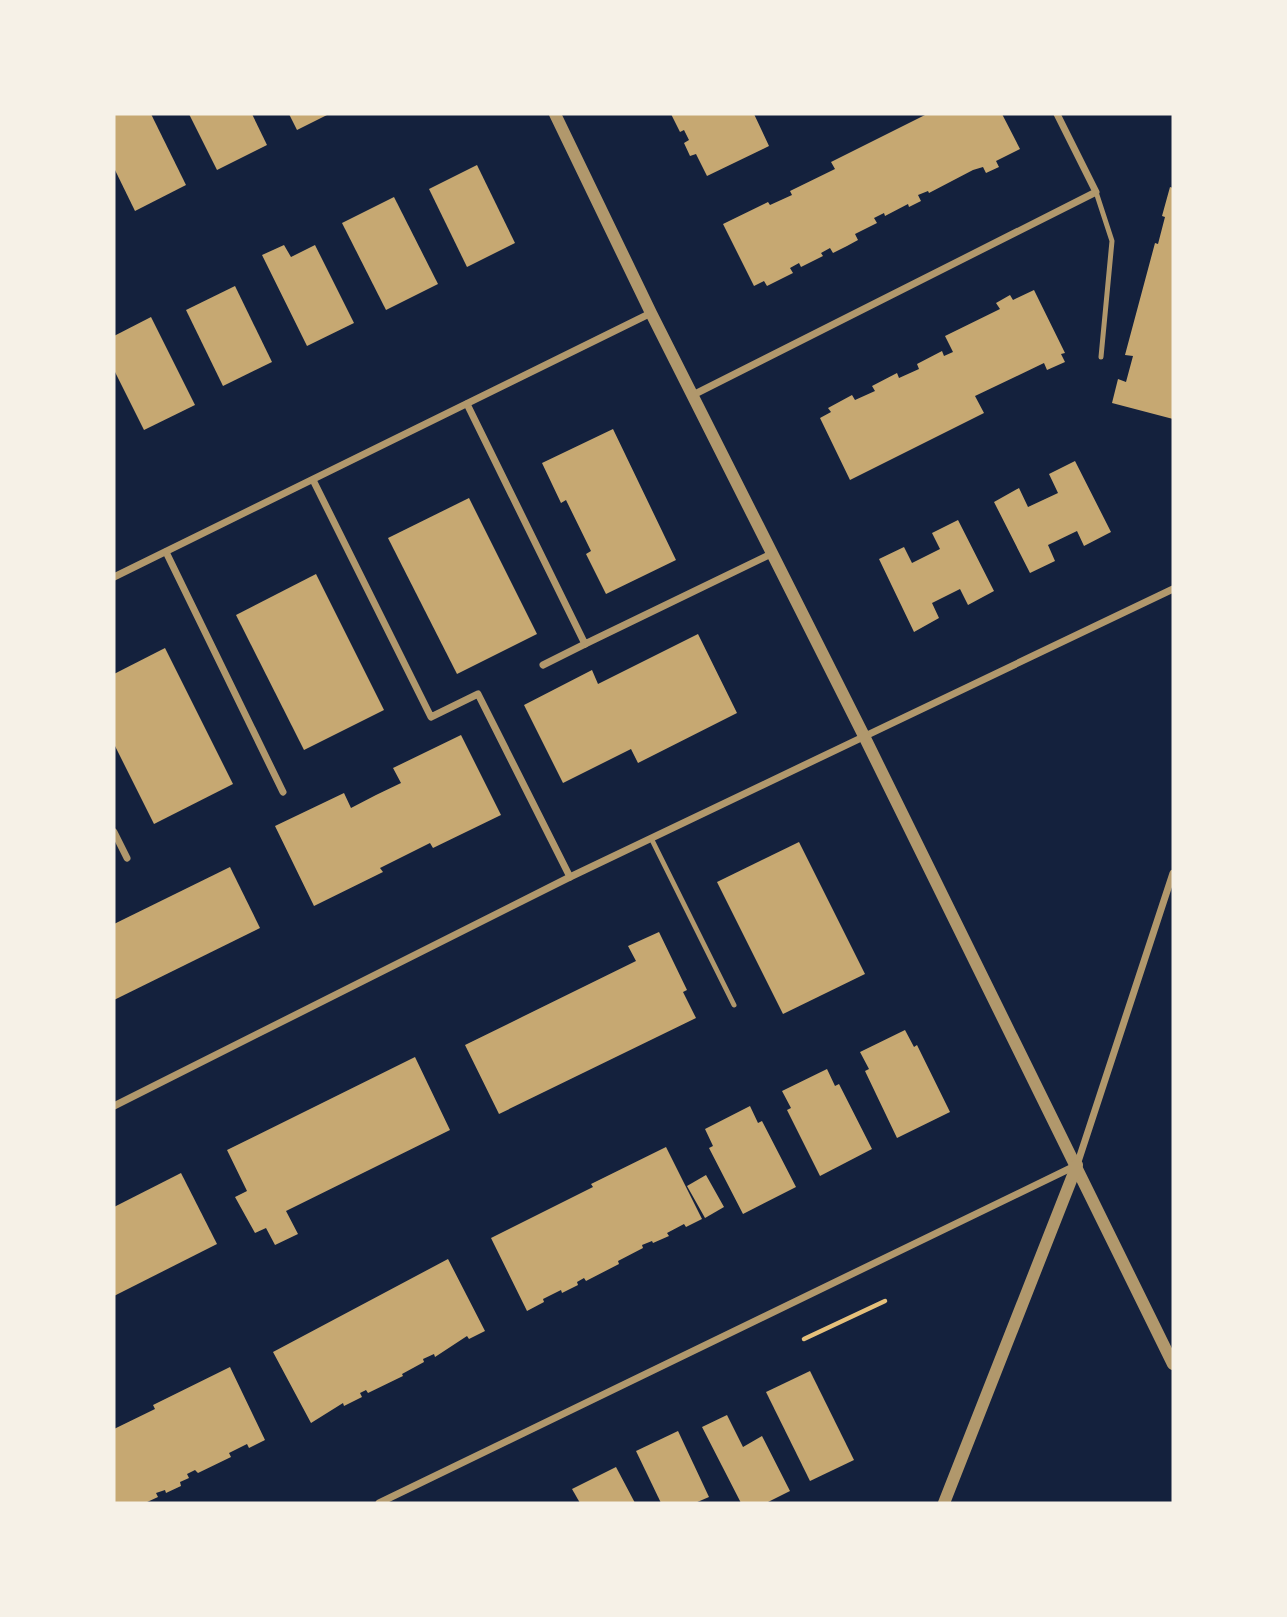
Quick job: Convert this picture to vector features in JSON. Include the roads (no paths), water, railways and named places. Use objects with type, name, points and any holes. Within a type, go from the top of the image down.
[{"type":"street","points":[[555,114],[651,313],[773,552],[1173,1364]]},
{"type":"street","points":[[693,395],[1096,192],[1057,114]]},
{"type":"street","points":[[114,577],[651,313]]},
{"type":"street","points":[[467,404],[585,644]]},
{"type":"street","points":[[313,480],[431,717],[478,694],[570,877]]},
{"type":"street","points":[[166,552],[283,792]]},
{"type":"street","points":[[543,665],[773,552]]},
{"type":"street","points":[[114,1107],[570,877],[1173,589]]},
{"type":"street","points":[[114,832],[127,858]]},
{"type":"street","points":[[944,1503],[1077,1165],[1173,873]]},
{"type":"street","points":[[379,1503],[1077,1165]]},
{"type":"lane","points":[[1096,192],[1112,241],[1101,357]]},
{"type":"lane","points":[[651,838],[734,1005]]}]
